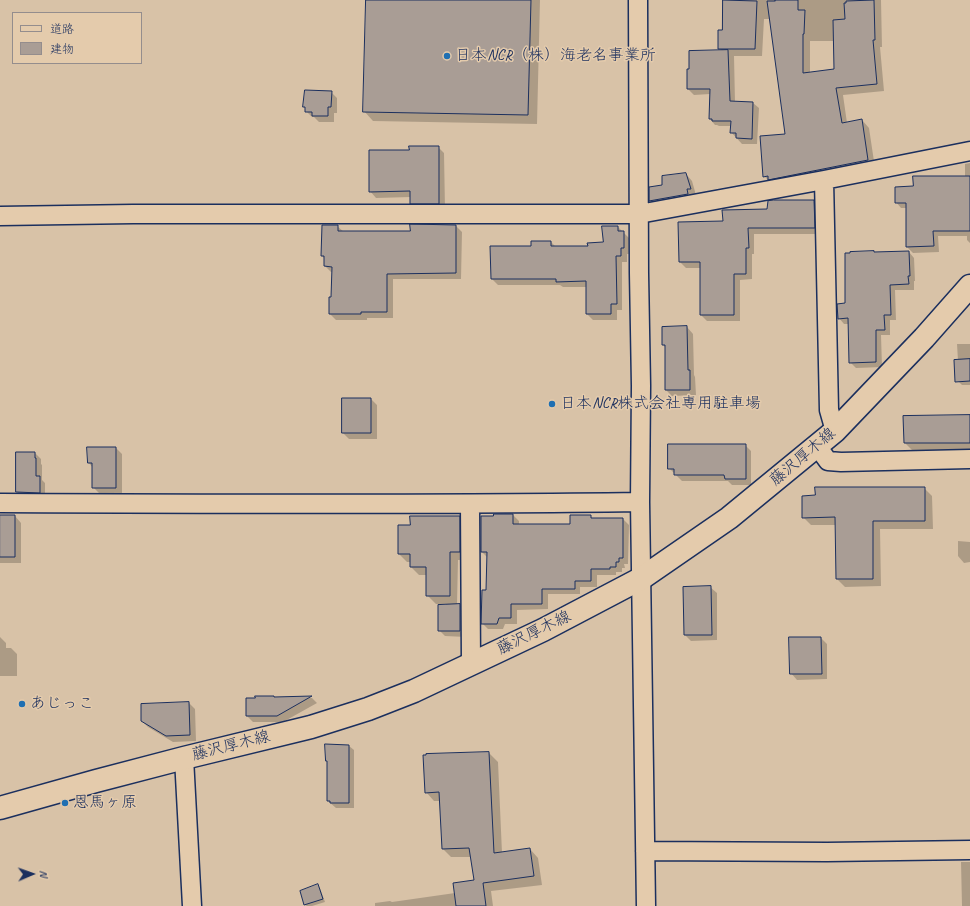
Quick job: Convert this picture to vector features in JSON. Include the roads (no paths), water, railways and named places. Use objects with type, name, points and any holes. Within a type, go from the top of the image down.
[{"type":"main road","name":"藤沢厚木線","points":[[0,808],[184,758],[311,726],[368,709],[414,691],[543,630],[642,578],[823,454],[835,431],[924,338],[970,286]]},
{"type":"street","points":[[638,0],[641,386],[640,502],[646,906]]},
{"type":"street","points":[[0,216],[148,214],[639,214],[970,152]]},
{"type":"street","points":[[824,180],[829,410],[835,431]]},
{"type":"street","points":[[823,454],[841,462],[970,459]]},
{"type":"street","points":[[0,503],[300,505],[640,502]]},
{"type":"street","points":[[470,504],[471,663]]},
{"type":"street","points":[[184,758],[192,906]]},
{"type":"street","points":[[645,851],[827,852],[970,850]]},
{"type":"place","name":"日本NCR（株）海老名事業所","points":[[447,56]]},
{"type":"place","name":"日本NCR株式会社専用駐車場","points":[[552,404]]},
{"type":"place","name":"あじっこ","points":[[22,704]]},
{"type":"place","name":"恩馬ヶ原","points":[[65,803]]}]
